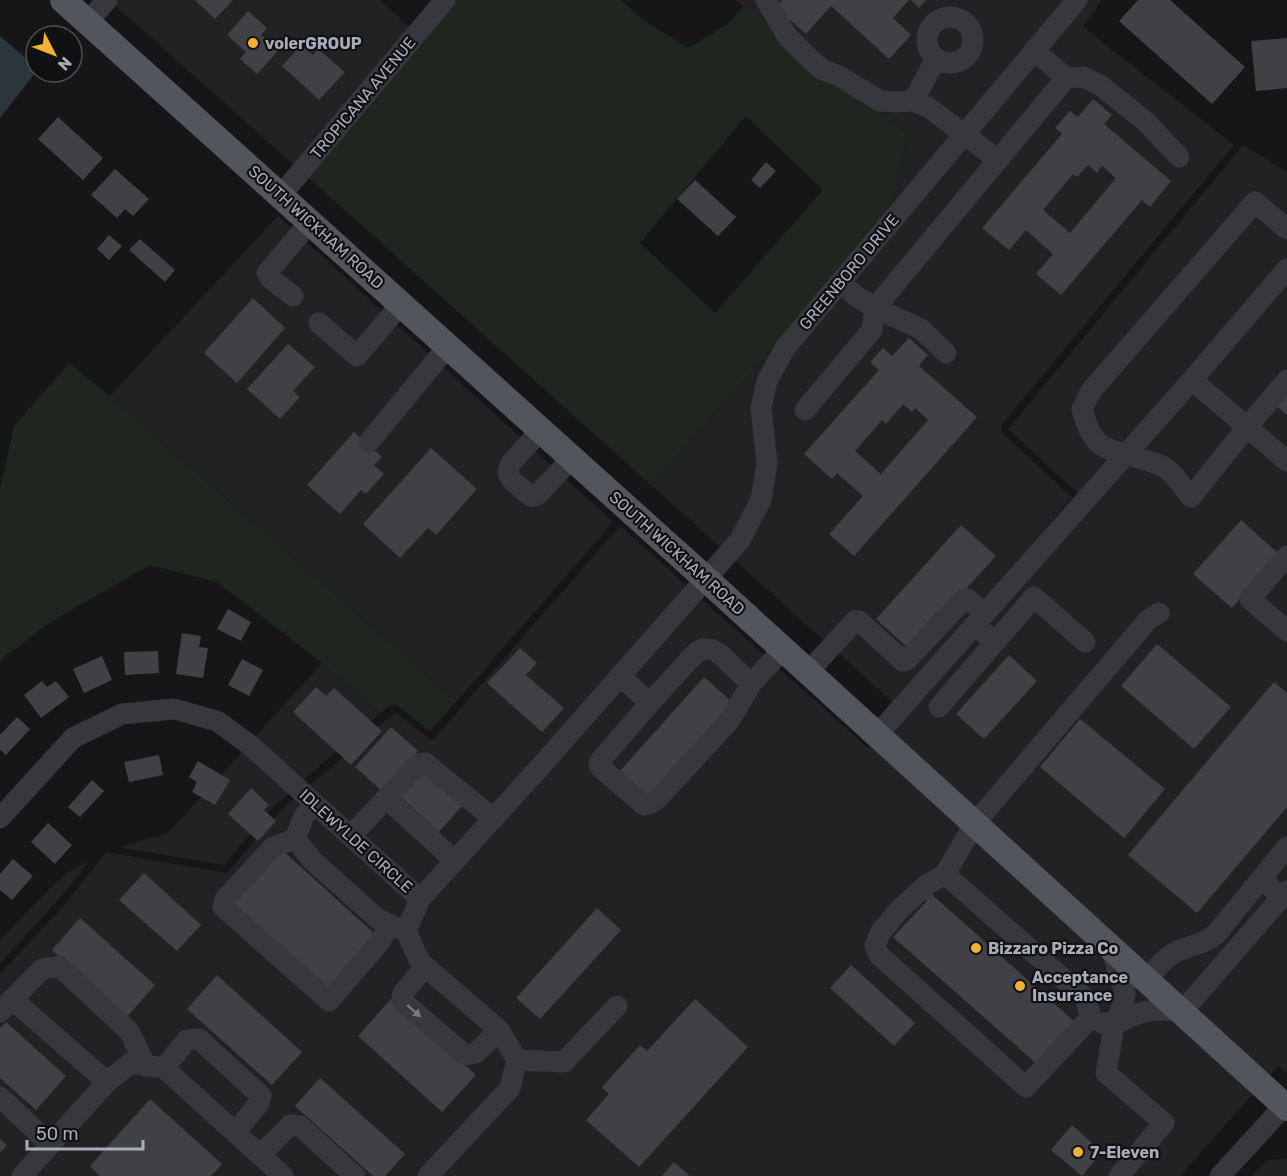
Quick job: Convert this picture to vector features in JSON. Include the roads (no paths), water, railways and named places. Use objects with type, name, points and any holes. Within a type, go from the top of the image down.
[{"type":"main road","name":"SOUTH WICKHAM ROAD","points":[[63,0],[706,579],[1286,1107]]},
{"type":"street","points":[[88,22],[107,0]]},
{"type":"street","name":"TROPICANA AVENUE","points":[[281,195],[445,0]]},
{"type":"street","points":[[766,0],[787,36],[823,70],[839,76],[880,101],[913,101],[928,106],[998,160]]},
{"type":"street","name":"GREENBORO DRIVE","points":[[706,579],[740,540],[761,500],[767,463],[760,408],[767,381],[785,348],[1077,0]]},
{"type":"street","points":[[1034,50],[1066,78],[1083,77],[1100,86],[1144,121],[1179,157]]},
{"type":"street","points":[[913,101],[936,59]]},
{"type":"street","points":[[805,410],[872,330],[875,308],[1066,78]]},
{"type":"street","points":[[1287,229],[1255,202],[1091,391],[1082,410],[1093,438],[1103,447],[1166,468],[1191,498],[1287,380]]},
{"type":"street","points":[[293,296],[267,273],[310,222]]},
{"type":"street","points":[[877,735],[1127,454],[1287,269]]},
{"type":"street","points":[[840,282],[875,308],[921,329],[946,353]]},
{"type":"street","points":[[319,323],[357,356],[401,304]]},
{"type":"street","points":[[369,442],[448,346]]},
{"type":"street","points":[[1192,380],[1287,461]]},
{"type":"street","points":[[541,430],[508,470],[509,477],[523,490],[535,496],[572,458]]},
{"type":"street","points":[[1285,563],[1250,599],[1287,631]]},
{"type":"street","name":"IDLEWYLDE CIRCLE","points":[[0,818],[73,738],[122,714],[174,709],[217,721],[250,745],[420,899],[494,819],[706,579]]},
{"type":"street","points":[[939,707],[1034,597],[1085,642]]},
{"type":"street","points":[[808,672],[855,621],[859,621],[903,661],[908,659],[964,599],[968,599],[995,642]]},
{"type":"street","points":[[1091,1017],[1026,1087],[879,955],[875,946],[880,933],[899,910],[925,886],[945,874],[975,824],[1148,620],[1160,613]]},
{"type":"street","points":[[751,684],[713,650],[697,652],[600,761],[600,767],[641,803],[647,805],[660,796],[729,720],[751,684],[783,649]]},
{"type":"street","points":[[620,676],[650,703]]},
{"type":"street","points":[[351,836],[418,764],[425,763],[494,819]]},
{"type":"street","points":[[386,798],[455,861]]},
{"type":"street","points":[[315,804],[304,816],[295,839],[273,847],[225,899],[223,907],[330,1001],[379,944],[398,927],[420,899]]},
{"type":"street","points":[[295,839],[313,861],[378,919],[398,927],[420,962],[499,1030],[517,1060],[510,1088],[428,1176]]},
{"type":"street","points":[[1146,980],[1173,953],[1199,945],[1217,933],[1287,848]]},
{"type":"street","points":[[945,874],[1085,998],[1091,1017],[1114,1026],[1143,1011],[1158,1009],[1182,1012],[1284,894],[1261,879]]},
{"type":"street","points":[[1111,948],[1125,992],[1124,1001],[1114,1026],[1106,1072],[1164,1123],[1119,1176]]},
{"type":"street","points":[[106,1082],[6,1005],[42,969],[59,966],[129,1031],[155,1067],[235,1133],[281,1175]]},
{"type":"street","points":[[425,967],[403,993],[402,1001],[465,1055],[476,1053],[499,1030]]},
{"type":"street","points":[[517,1060],[564,1062],[617,1006]]},
{"type":"street","points":[[22,1176],[106,1082],[131,1064],[155,1067],[188,1040],[200,1039],[261,1095],[260,1104],[235,1133]]},
{"type":"street","points":[[0,1097],[51,1144]]},
{"type":"street","points":[[1220,1176],[1286,1107]]},
{"type":"street","points":[[260,1155],[290,1125],[300,1126],[355,1176]]},
{"type":"place","name":"volerGROUP","points":[[253,43]]},
{"type":"place","name":"Bizzaro Pizza Co","points":[[976,948]]},
{"type":"place","name":"Acceptance Insurance","points":[[1020,986]]},
{"type":"place","name":"7-Eleven","points":[[1078,1152]]}]
